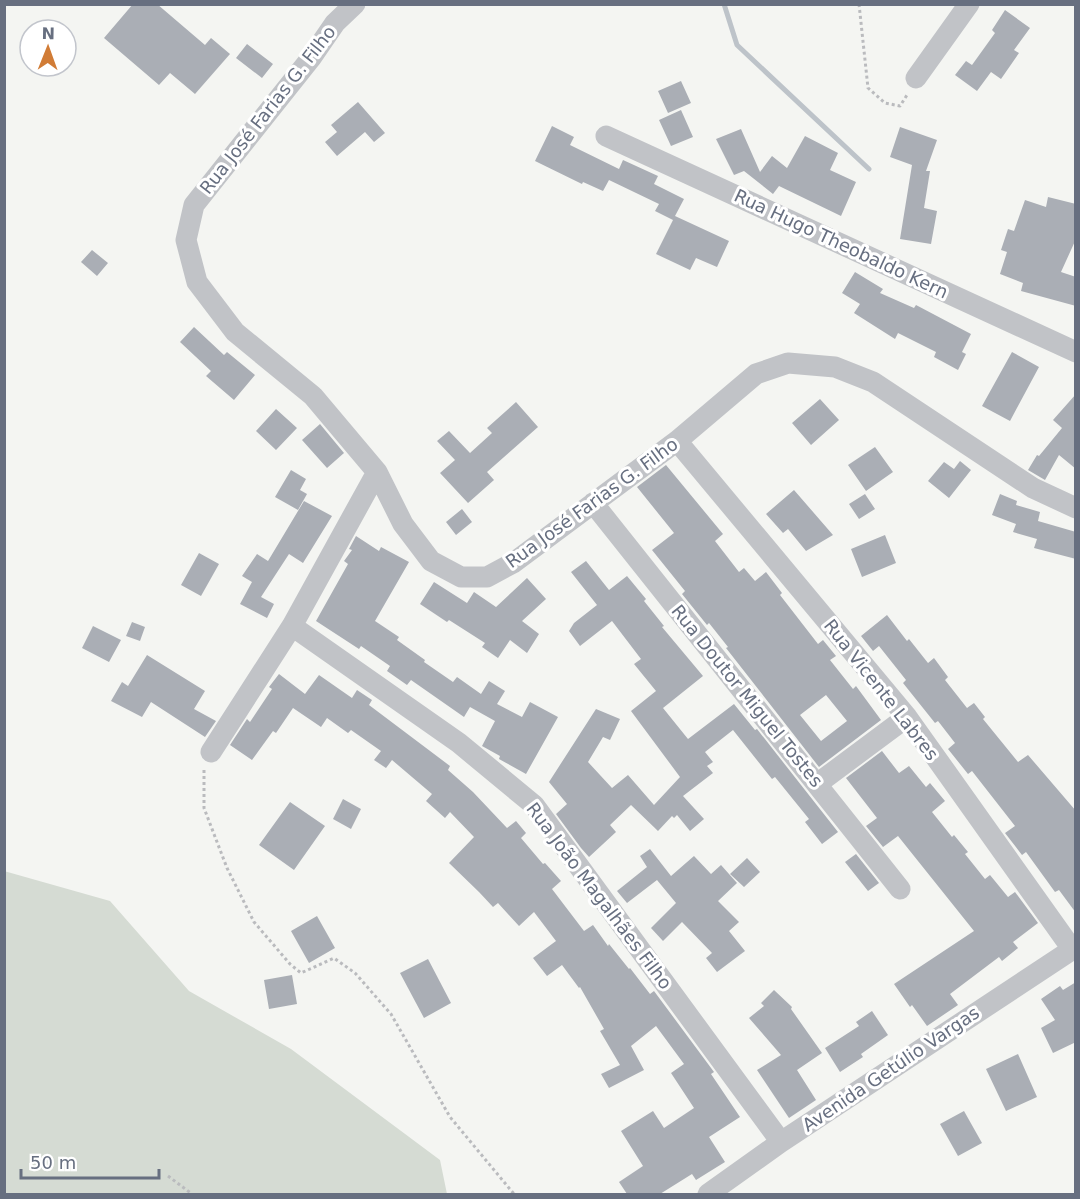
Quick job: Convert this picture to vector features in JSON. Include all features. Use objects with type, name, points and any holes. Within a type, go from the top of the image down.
[{"type":"street","name":"Rua José Farias G. Filho","points":[[355,4],[335,23],[311,58],[194,205],[186,240],[197,282],[235,332],[313,396],[377,472],[403,524],[432,561],[461,577],[487,577],[513,563],[677,441],[756,374],[788,363],[835,367],[873,382],[1033,489],[1076,508]]},
{"type":"street","points":[[916,78],[969,4]]},
{"type":"street","name":"Rua Hugo Theobaldo Kern","points":[[606,136],[1076,352]]},
{"type":"street","name":"Rua Vicente Labres","points":[[677,441],[907,717],[1074,948]]},
{"type":"street","points":[[211,752],[292,626],[377,472]]},
{"type":"street","name":"Rua Doutor Miguel Tostes","points":[[593,503],[900,890]]},
{"type":"street","name":"Rua João Magalhães Filho","points":[[292,626],[459,743],[534,805],[781,1142]]},
{"type":"street","points":[[817,784],[907,717]]},
{"type":"street","name":"Avenida Getúlio Vargas","points":[[708,1194],[781,1142],[1074,948]]},
{"type":"path","points":[[859,4],[868,88],[885,103],[900,106],[916,78]]},
{"type":"path","points":[[211,752],[204,769],[204,808],[227,868],[254,922],[290,964],[301,973],[334,958],[355,973],[391,1014],[450,1117],[514,1194]]},
{"type":"path","points":[[168,1176],[192,1194]]},
{"type":"shaded area","points":[[4,871],[110,901],[189,991],[291,1049],[440,1160],[447,1194],[5,1194]]},
{"type":"building","points":[[133,4],[157,4],[205,45],[211,38],[230,54],[195,94],[170,73],[159,85],[104,38]]},
{"type":"building","points":[[1005,10],[1030,28],[1014,50],[1019,53],[1001,79],[991,72],[977,91],[955,75],[966,61],[972,65],[995,33],[992,30]]},
{"type":"building","points":[[247,44],[273,64],[262,78],[236,58]]},
{"type":"building","points":[[681,81],[691,103],[668,113],[658,91]]},
{"type":"building","points":[[358,102],[385,133],[374,142],[365,132],[337,156],[325,142],[337,132],[331,125]]},
{"type":"building","points":[[681,110],[693,137],[671,146],[659,120]]},
{"type":"building","points":[[552,126],[574,137],[570,145],[619,169],[623,160],[658,176],[654,184],[684,199],[675,216],[729,241],[717,267],[696,258],[690,270],[656,254],[673,220],[655,211],[659,204],[609,180],[603,191],[583,182],[582,184],[535,161]]},
{"type":"building","points":[[900,127],[937,140],[926,171],[930,171],[924,208],[937,211],[931,244],[900,239],[912,165],[890,157]]},
{"type":"building","points":[[741,129],[760,172],[772,156],[787,168],[805,136],[838,153],[830,170],[856,182],[841,216],[779,186],[773,194],[744,171],[734,175],[716,139]]},
{"type":"building","points":[[1048,197],[1076,204],[1076,239],[1061,272],[1076,277],[1076,306],[1021,291],[1023,283],[1000,274],[1007,252],[1001,250],[1008,229],[1014,231],[1025,200],[1046,207]]},
{"type":"building","points":[[92,250],[108,263],[97,276],[81,262]]},
{"type":"building","points":[[855,272],[883,289],[880,293],[914,308],[916,305],[971,334],[962,352],[966,354],[958,370],[934,357],[936,352],[898,333],[895,339],[854,313],[860,304],[842,293]]},
{"type":"building","points":[[194,327],[224,355],[227,352],[255,375],[234,400],[206,376],[211,371],[180,342]]},
{"type":"building","points":[[1012,352],[1039,367],[1010,421],[982,406]]},
{"type":"building","points":[[1076,394],[1076,469],[1059,455],[1045,480],[1028,470],[1037,455],[1039,456],[1062,428],[1053,420]]},
{"type":"building","points":[[820,399],[839,420],[811,445],[792,423]]},
{"type":"building","points":[[516,402],[538,427],[487,472],[494,480],[468,503],[440,473],[455,460],[437,441],[449,431],[470,453],[492,433],[487,428]]},
{"type":"building","points":[[276,409],[297,428],[276,450],[256,431]]},
{"type":"building","points":[[320,424],[344,453],[327,468],[302,440]]},
{"type":"building","points":[[875,447],[893,472],[866,491],[848,465]]},
{"type":"building","points":[[960,461],[971,470],[949,498],[928,481],[944,462],[954,469]]},
{"type":"building","points":[[666,465],[723,534],[715,541],[739,572],[744,568],[755,581],[766,572],[782,593],[780,595],[818,644],[823,640],[836,656],[830,660],[853,689],[856,686],[881,720],[819,767],[709,623],[707,625],[682,594],[685,591],[652,550],[674,533],[637,487]],"holes":[[[826,695],[847,721],[821,741],[800,715]]]},
{"type":"building","points":[[291,470],[306,479],[300,490],[307,494],[298,510],[275,497]]},
{"type":"building","points":[[794,490],[833,535],[806,551],[788,529],[783,533],[766,514]]},
{"type":"building","points":[[865,494],[875,509],[859,519],[849,504]]},
{"type":"building","points":[[1000,494],[1017,501],[1016,505],[1040,512],[1038,521],[1076,532],[1076,559],[1034,548],[1037,539],[1013,532],[1016,524],[992,515]]},
{"type":"building","points":[[304,501],[332,516],[303,563],[289,554],[261,597],[274,604],[267,618],[240,604],[252,582],[242,576],[257,554],[268,561]]},
{"type":"building","points":[[462,509],[472,522],[456,535],[446,522]]},
{"type":"building","points":[[885,535],[896,563],[862,577],[851,549]]},
{"type":"building","points":[[356,536],[379,551],[381,547],[409,562],[375,621],[399,637],[397,640],[453,682],[457,677],[481,694],[489,681],[505,691],[497,704],[522,717],[530,702],[558,717],[526,774],[499,759],[500,756],[482,746],[495,721],[470,707],[464,717],[411,680],[407,685],[387,671],[390,666],[361,646],[359,649],[316,621],[348,564],[344,561],[352,550],[349,549]]},
{"type":"building","points":[[199,553],[219,564],[201,596],[181,585]]},
{"type":"building","points":[[586,561],[609,590],[627,576],[646,599],[644,601],[664,626],[662,627],[703,676],[663,708],[688,739],[734,704],[755,730],[757,729],[838,832],[822,844],[805,822],[809,819],[775,777],[772,779],[733,730],[705,752],[713,762],[707,766],[713,773],[683,796],[704,819],[690,831],[677,815],[674,818],[672,816],[658,831],[631,805],[610,825],[616,832],[589,857],[556,814],[567,804],[549,782],[596,709],[620,719],[610,740],[603,737],[588,762],[612,788],[628,775],[654,805],[680,777],[631,711],[656,691],[634,664],[641,659],[612,621],[580,646],[569,631],[574,623],[597,605],[571,572]]},
{"type":"building","points":[[527,578],[546,599],[522,621],[539,634],[527,653],[510,640],[498,658],[482,647],[485,643],[420,604],[434,582],[467,603],[474,592],[496,607]]},
{"type":"building","points":[[887,615],[928,663],[934,658],[948,677],[945,680],[967,708],[974,703],[985,717],[983,719],[1018,762],[1028,755],[1076,811],[1076,913],[1059,890],[1055,892],[1026,852],[1022,855],[1005,833],[1015,826],[972,771],[968,774],[948,749],[955,743],[938,721],[935,723],[903,683],[906,680],[879,646],[873,651],[861,636]]},
{"type":"building","points":[[132,622],[145,627],[140,641],[126,636]]},
{"type":"building","points":[[93,626],[121,640],[109,662],[82,648]]},
{"type":"building","points":[[147,655],[205,691],[194,709],[216,721],[205,737],[151,702],[142,717],[111,701],[122,682],[128,686]]},
{"type":"building","points":[[279,674],[305,694],[319,675],[352,698],[357,690],[372,700],[369,705],[450,766],[448,770],[473,792],[507,828],[516,821],[526,833],[521,838],[561,881],[552,889],[584,931],[593,925],[608,946],[609,944],[650,994],[654,991],[714,1072],[711,1074],[740,1117],[709,1137],[725,1162],[696,1180],[692,1174],[660,1194],[627,1194],[619,1182],[643,1166],[621,1131],[653,1111],[664,1128],[694,1108],[671,1073],[684,1064],[656,1026],[631,1046],[644,1070],[609,1088],[601,1074],[620,1065],[600,1031],[604,1029],[580,987],[562,965],[547,976],[533,958],[556,941],[534,912],[519,926],[498,903],[493,907],[449,863],[474,837],[450,812],[445,818],[426,801],[432,794],[392,760],[386,768],[374,760],[381,751],[351,730],[348,733],[327,718],[321,727],[293,708],[276,733],[273,731],[252,760],[230,745],[247,719],[250,722],[272,689],[269,687]]},
{"type":"building","points":[[882,751],[899,773],[909,766],[926,787],[930,783],[945,801],[932,812],[952,837],[954,835],[968,852],[965,854],[985,879],[990,875],[1008,897],[1015,892],[1038,923],[1013,942],[1018,948],[1002,961],[999,957],[950,994],[958,1005],[927,1026],[894,984],[974,931],[898,836],[883,847],[866,826],[877,818],[846,778]]},
{"type":"building","points":[[343,799],[361,809],[351,829],[333,819]]},
{"type":"building","points":[[290,802],[325,826],[294,870],[259,845]]},
{"type":"building","points":[[650,849],[671,876],[694,856],[711,874],[721,865],[737,883],[718,901],[739,922],[729,931],[745,951],[717,972],[706,958],[712,953],[682,922],[663,941],[651,928],[676,903],[657,880],[627,903],[617,891],[647,867],[640,856]]},
{"type":"building","points":[[856,854],[879,883],[868,891],[845,862]]},
{"type":"building","points":[[747,858],[760,872],[744,887],[730,874]]},
{"type":"building","points":[[317,916],[335,948],[309,963],[291,931]]},
{"type":"building","points":[[428,959],[451,1003],[424,1018],[400,973]]},
{"type":"building","points":[[292,975],[297,1004],[269,1009],[264,980]]},
{"type":"building","points":[[1076,982],[1076,1042],[1053,1053],[1041,1028],[1055,1020],[1041,999],[1060,986],[1063,990]]},
{"type":"building","points":[[774,990],[792,1007],[791,1009],[822,1053],[797,1070],[816,1100],[789,1118],[757,1070],[781,1055],[749,1018],[764,1006],[761,1003]]},
{"type":"building","points":[[872,1011],[888,1035],[861,1054],[863,1057],[840,1072],[825,1048],[859,1026],[856,1022]]},
{"type":"building","points":[[1018,1054],[1037,1097],[1006,1111],[986,1069]]},
{"type":"building","points":[[964,1111],[982,1143],[958,1156],[940,1124]]},
{"type":"waterway","points":[[724,4],[737,45],[869,169]]}]
